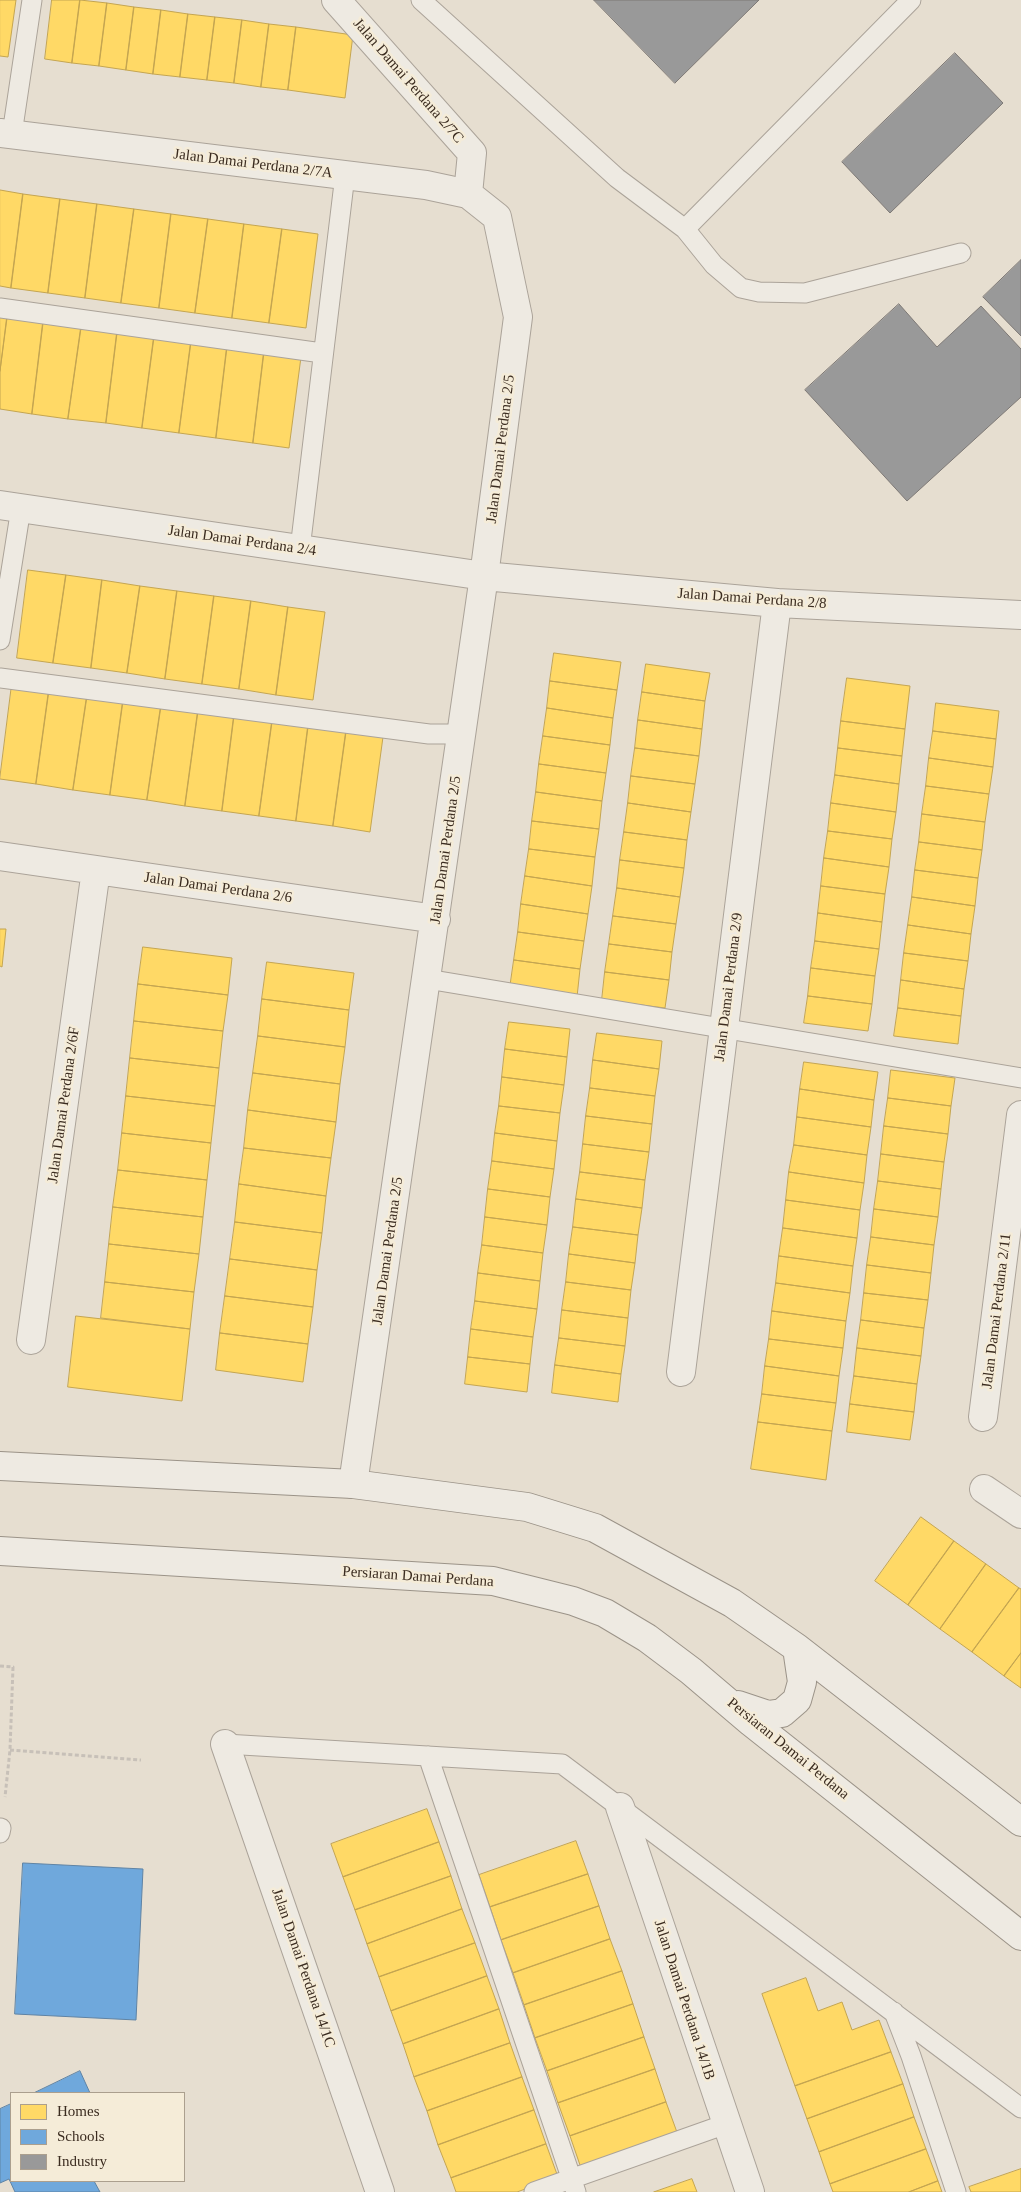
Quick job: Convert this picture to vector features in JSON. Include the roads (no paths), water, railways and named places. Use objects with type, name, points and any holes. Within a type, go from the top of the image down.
[{"type":"street","name":"Jalan Damai Perdana 2/7C","points":[[336,0],[472,154],[468,194]]},
{"type":"street","name":"Jalan Damai Perdana 2/7A","points":[[6,133],[426,185],[468,194],[497,217]]},
{"type":"street","name":"Jalan Damai Perdana 2/5","points":[[354,1484],[428,979],[518,317],[497,217]]},
{"type":"street","name":"Jalan Damai Perdana 2/4","points":[[10,507],[484,576]]},
{"type":"street","name":"Jalan Damai Perdana 2/8","points":[[484,576],[777,603],[1021,615]]},
{"type":"street","name":"Jalan Damai Perdana 2/9","points":[[682,1372],[777,603]]},
{"type":"street","name":"Jalan Damai Perdana 2/6","points":[[0,856],[436,919]]},
{"type":"street","name":"Jalan Damai Perdana 2/6F","points":[[31,1340],[96,870]]},
{"type":"street","name":"Jalan Damai Perdana 2/11","points":[[983,1417],[1021,1115]]},
{"type":"street","points":[[0,1466],[354,1484],[527,1507],[595,1528],[732,1603],[797,1648],[1021,1822]]},
{"type":"street","points":[[984,1489],[1021,1514]]},
{"type":"street","name":"Persiaran Damai Perdana","points":[[0,1551],[493,1581],[573,1601],[605,1614],[647,1638],[1021,1936]]},
{"type":"street","points":[[729,1702],[768,1715],[782,1713],[797,1700],[802,1682],[797,1648]]},
{"type":"street","name":"Jalan Damai Perdana 14/1C","points":[[226,1744],[380,2192]]},
{"type":"street","name":"Jalan Damai Perdana 14/1B","points":[[620,1808],[750,2192]]},
{"type":"lane","points":[[6,133],[32,0]]},
{"type":"lane","points":[[421,0],[617,178],[685,229],[714,265],[741,288],[758,292],[805,293],[961,253]]},
{"type":"lane","points":[[685,229],[911,0]]},
{"type":"lane","points":[[300,549],[322,353],[345,175]]},
{"type":"lane","points":[[0,308],[322,353]]},
{"type":"lane","points":[[0,640],[10,507]]},
{"type":"lane","points":[[0,678],[429,734],[462,734]]},
{"type":"lane","points":[[428,979],[1021,1078]]},
{"type":"lane","points":[[226,1744],[562,1764],[1021,2108]]},
{"type":"lane","points":[[428,1756],[574,2185]]},
{"type":"lane","points":[[894,2012],[911,2056],[956,2192]]},
{"type":"lane","points":[[534,2192],[574,2185],[726,2124]]}]
